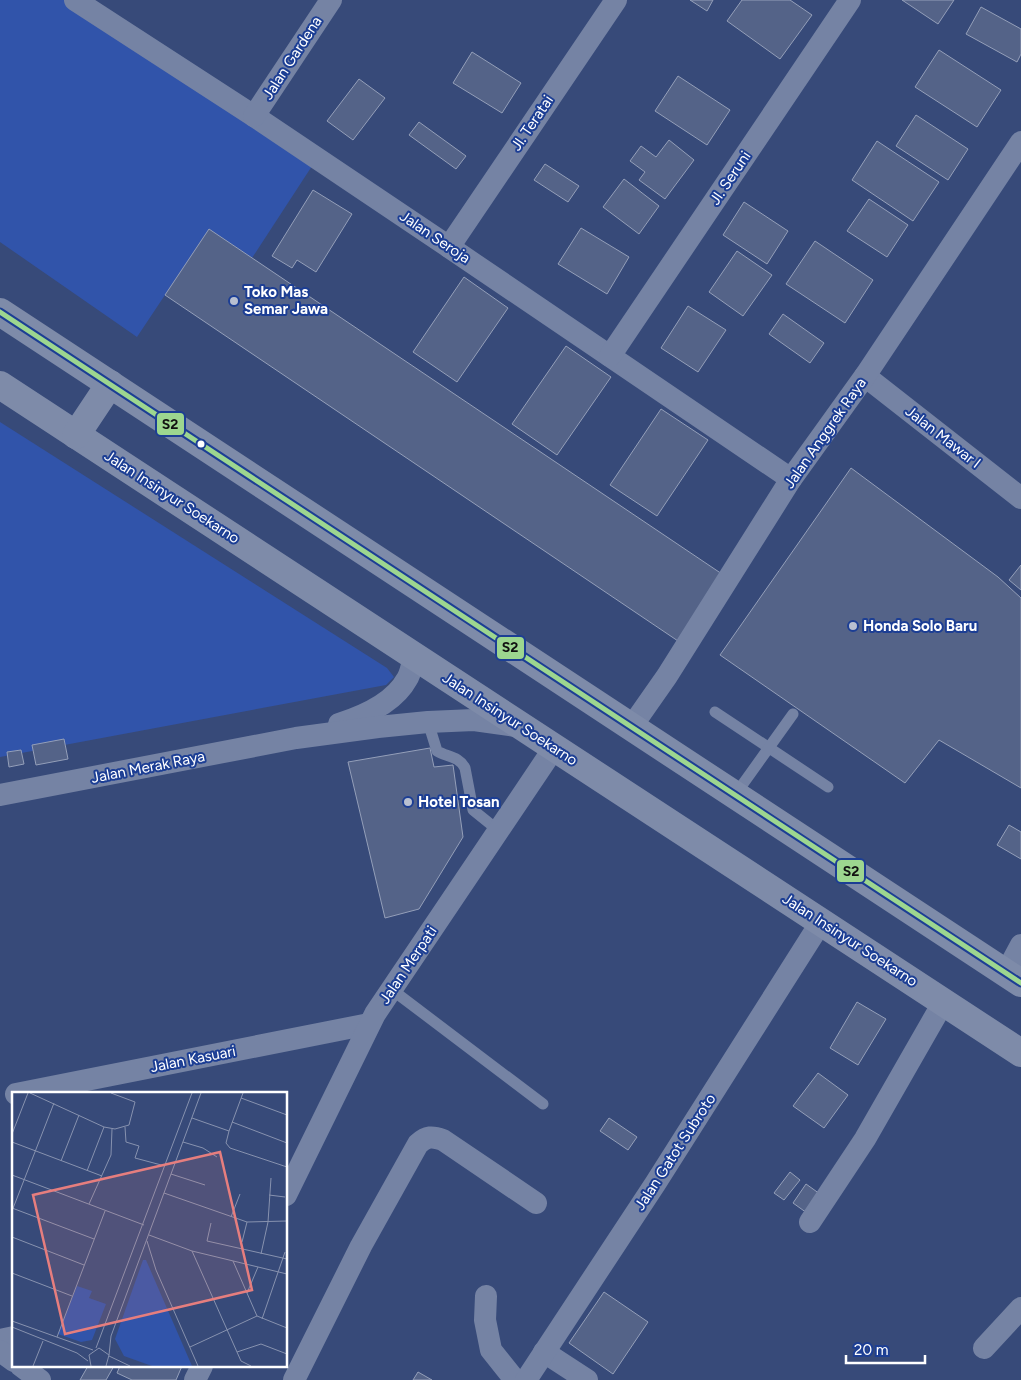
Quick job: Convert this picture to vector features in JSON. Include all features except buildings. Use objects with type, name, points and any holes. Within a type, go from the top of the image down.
[{"type":"main road","points":[[0,312],[1013,978]]},
{"type":"main road","points":[[76,435],[110,384]]},
{"type":"main road","name":"Jalan Insinyur Soekarno","points":[[0,385],[1021,1053]]},
{"type":"street","name":"Jalan Seroja","points":[[75,0],[254,116],[791,479]]},
{"type":"street","name":"Jalan Gardena","points":[[254,116],[330,0]]},
{"type":"street","name":"Jl. Teratai","points":[[449,247],[616,0]]},
{"type":"street","name":"Jl. Seruni","points":[[610,356],[850,0]]},
{"type":"street","name":"Jalan Anggrek Raya","points":[[632,726],[667,676],[791,479],[865,376],[1021,142]]},
{"type":"street","name":"Jalan Mawar I","points":[[865,376],[1021,498]]},
{"type":"street","name":"Jalan Merak Raya","points":[[296,738],[355,719],[378,707],[398,692],[409,678],[414,656]]},
{"type":"street","name":"Jalan Merak Raya","points":[[0,795],[296,738],[428,722],[474,720],[522,727]]},
{"type":"street","name":"Jalan Merpati","points":[[288,1191],[369,1024],[554,748]]},
{"type":"street","name":"Jalan Gatot Subroto","points":[[526,1380],[655,1184],[822,922]]},
{"type":"street","points":[[1013,978],[1021,945]]},
{"type":"street","points":[[810,1222],[865,1139],[944,1001]]},
{"type":"street","name":"Jalan Kasuari","points":[[25,1092],[369,1024]]},
{"type":"street","points":[[294,1380],[361,1246],[418,1144],[425,1138],[434,1137],[443,1140],[536,1203]]},
{"type":"street","points":[[486,1296],[485,1320],[491,1350],[515,1380]]},
{"type":"street","points":[[984,1348],[1021,1308]]},
{"type":"street","points":[[0,1352],[12,1360]]},
{"type":"street","points":[[544,1352],[587,1380]]},
{"type":"street","points":[[24,1368],[40,1380]]},
{"type":"street","points":[[195,1380],[201,1368]]},
{"type":"lane","points":[[715,712],[828,787]]},
{"type":"lane","points":[[735,795],[793,714]]},
{"type":"lane","points":[[428,722],[437,751],[443,755],[457,758],[462,762],[465,768],[473,810],[498,831]]},
{"type":"lane","points":[[391,989],[543,1104]]},
{"type":"shaded area","points":[[0,0],[71,0],[312,166],[252,258],[209,229],[137,337],[0,242]]},
{"type":"shaded area","points":[[0,422],[387,668],[394,677],[386,685],[0,757]]},
{"type":"transit line","name":"S2","points":[[0,312],[1021,983]]},
{"type":"place","name":"Toko Mas Semar Jawa","points":[[234,301]]},
{"type":"place","name":"Honda Solo Baru","points":[[853,626]]},
{"type":"place","name":"Hotel Tosan","points":[[408,802]]}]
